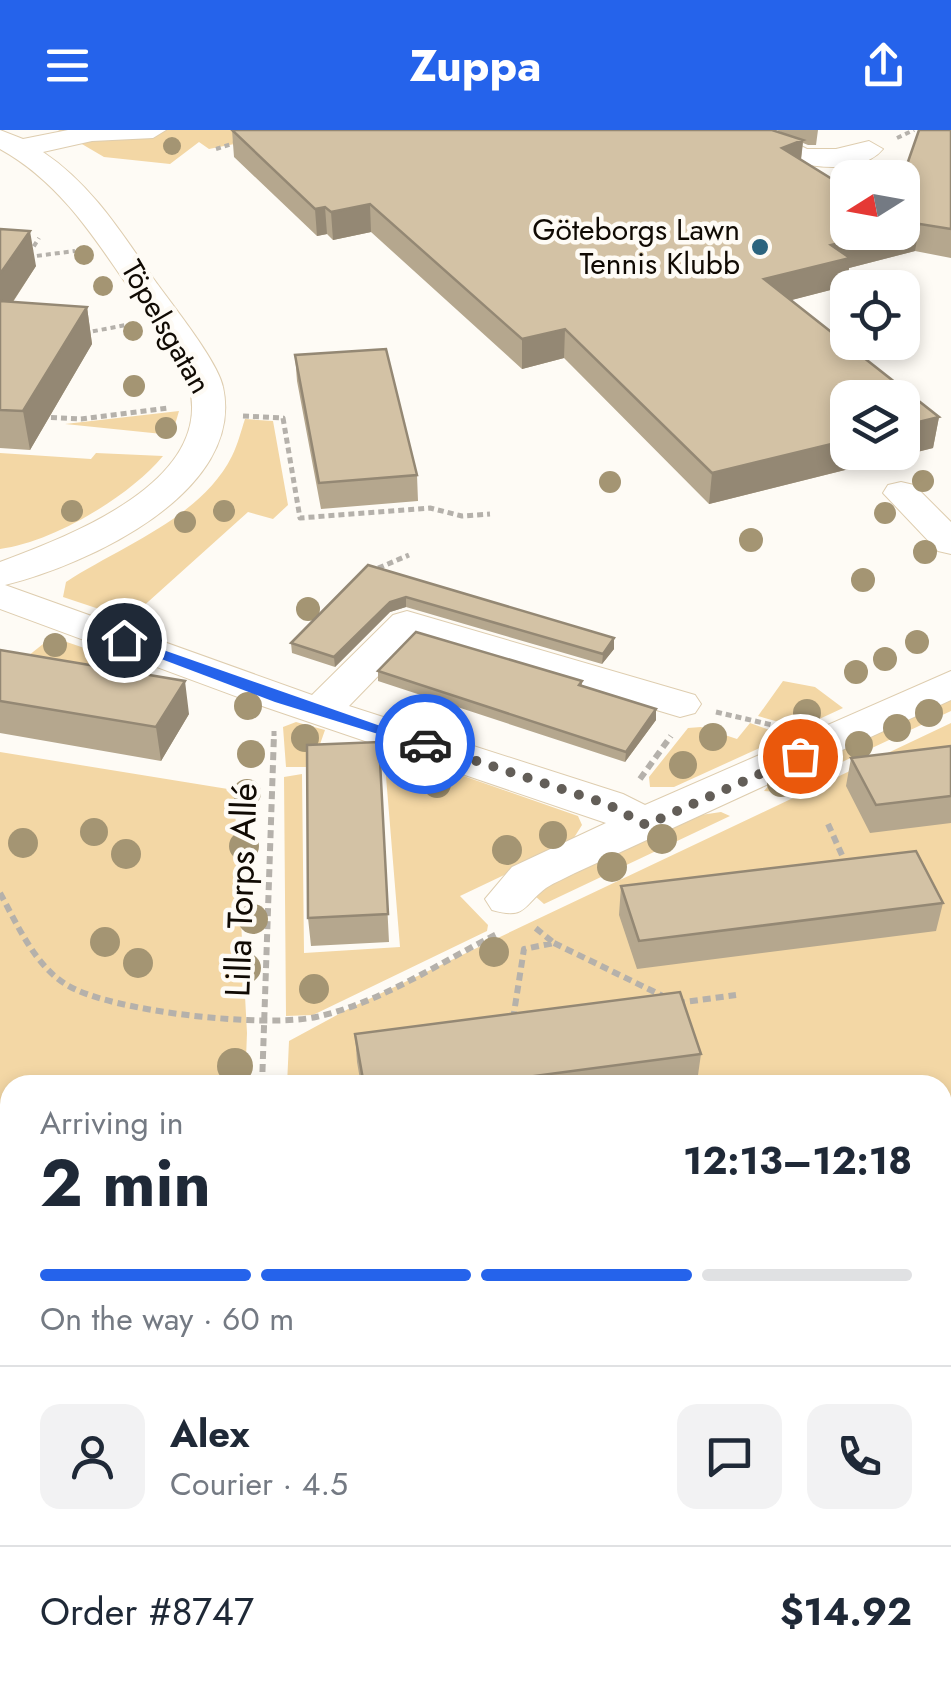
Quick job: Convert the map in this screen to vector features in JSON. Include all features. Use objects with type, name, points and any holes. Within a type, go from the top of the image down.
[{"type":"street","points":[[11,143],[154,130]]},
{"type":"street","points":[[752,130],[774,147],[806,158],[834,161],[868,149]]},
{"type":"street","name":"Töpelsgatan","points":[[0,575],[106,531],[151,504],[173,484],[201,448],[211,411],[206,384],[102,222],[78,192],[11,143]]},
{"type":"street","points":[[901,494],[951,542]]},
{"type":"street","points":[[0,596],[301,704],[607,804],[649,808]]},
{"type":"street","points":[[301,704],[407,623],[686,705]]},
{"type":"street","points":[[517,910],[528,878],[649,808],[951,684]]},
{"type":"path","points":[[216,150],[253,136]]},
{"type":"path","points":[[26,258],[38,238]]},
{"type":"path","points":[[13,259],[84,250]]},
{"type":"path","points":[[73,336],[142,322]]},
{"type":"path","points":[[32,416],[81,419],[171,407]]},
{"type":"path","points":[[238,416],[283,418],[300,518],[430,508],[462,516],[490,514]]},
{"type":"path","points":[[366,573],[409,555]]},
{"type":"path","name":"Lilla Torps Allé","points":[[262,1075],[274,714],[301,704]]},
{"type":"path","points":[[649,808],[636,784],[686,705],[784,728]]},
{"type":"path","points":[[828,824],[850,873]]},
{"type":"path","points":[[0,893],[47,969],[76,990],[109,1001],[264,1019]]},
{"type":"path","points":[[517,910],[554,942],[677,1003]]},
{"type":"path","points":[[521,1033],[512,1023],[518,964],[524,949],[554,942]]},
{"type":"path","points":[[664,1006],[736,994]]},
{"type":"shaded area","points":[[58,130],[306,130],[209,149],[199,142],[170,164],[104,157]]},
{"type":"shaded area","points":[[179,411],[172,435],[65,424]]},
{"type":"shaded area","points":[[245,419],[273,421],[288,505],[273,519],[248,512],[129,619],[63,597],[66,582],[158,529],[201,497],[232,456]]},
{"type":"shaded area","points":[[0,453],[91,459],[96,453],[163,456],[131,487],[89,515],[43,537],[0,549]]},
{"type":"shaded area","points":[[58,639],[131,664],[112,691],[13,668],[48,640]]},
{"type":"shaded area","points":[[783,681],[815,687],[843,708],[800,728],[758,716]]},
{"type":"shaded area","points":[[951,695],[951,711],[778,792],[764,791],[774,779]]},
{"type":"shaded area","points":[[296,722],[325,730],[312,767],[286,767],[283,727]]},
{"type":"shaded area","points":[[750,723],[786,736],[674,787],[650,787],[649,777],[688,728],[701,727],[737,739]]},
{"type":"shaded area","points":[[951,723],[951,1075],[287,1075],[289,1041],[350,1008]]},
{"type":"shaded area","points":[[0,752],[234,790],[247,1033],[245,1075],[0,1075]]},
{"type":"shaded area","points":[[384,752],[395,752],[578,816],[582,825],[570,844],[460,896],[488,925],[487,931],[313,1015],[286,1016],[284,777],[302,774],[304,953],[400,947]]},
{"type":"shaded area","points":[[721,812],[730,816],[544,904],[535,896],[534,889],[694,816]]},
{"type":"building","points":[[232,130],[772,130],[803,140],[782,148],[830,178],[830,250],[838,250],[850,258],[764,279],[830,331],[830,360],[867,360],[892,380],[830,380],[830,444],[712,473],[565,329],[522,339],[370,204],[331,212],[325,207],[315,209]]},
{"type":"building","points":[[919,130],[951,130],[951,229],[920,224],[920,160],[909,160]]},
{"type":"building","points":[[0,229],[30,231],[0,274]]},
{"type":"building","points":[[0,301],[87,307],[23,411],[0,410]]},
{"type":"building","points":[[386,349],[417,475],[319,483],[295,355]]},
{"type":"building","points":[[920,402],[939,417],[920,422]]},
{"type":"building","points":[[368,565],[614,638],[603,654],[406,597],[390,602],[334,657],[291,643]]},
{"type":"building","points":[[416,632],[582,681],[579,685],[656,709],[626,752],[378,671]]},
{"type":"building","points":[[0,650],[185,681],[156,727],[0,701]]},
{"type":"building","points":[[379,742],[388,914],[308,918],[307,745]]},
{"type":"building","points":[[951,746],[951,796],[876,805],[851,758]]},
{"type":"building","points":[[916,851],[943,903],[639,941],[621,886]]},
{"type":"building","points":[[680,992],[701,1054],[542,1075],[362,1075],[355,1034]]},
{"type":"way so far","points":[[425,744],[607,804],[646,825],[800,756]]},
{"type":"place","name":"Göteborgs Lawn Tennis Klubb","points":[[760,247]]},
{"type":"route","points":[[124,640],[280,698],[425,744]]}]
